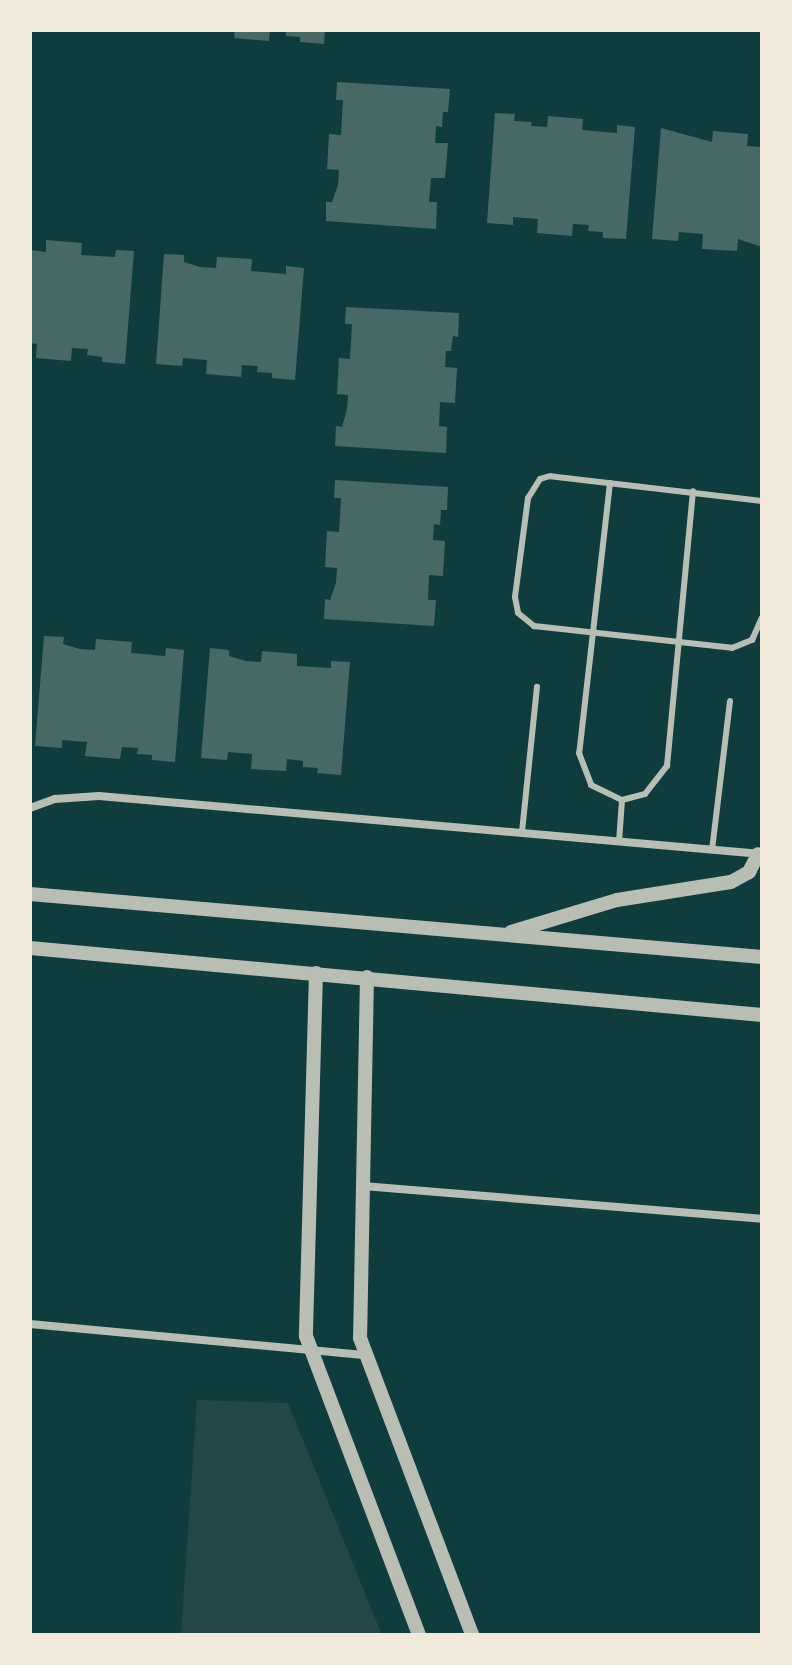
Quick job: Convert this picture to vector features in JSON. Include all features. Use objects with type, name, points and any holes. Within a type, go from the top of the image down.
[{"type":"street","points":[[30,808],[55,799],[99,796],[760,854],[749,872],[731,882],[617,900],[506,934]]},
{"type":"street","points":[[30,894],[762,957]]},
{"type":"street","points":[[30,948],[762,1015]]},
{"type":"street","points":[[316,973],[304,1307],[310,1350],[419,1635]]},
{"type":"street","points":[[367,977],[359,1322],[364,1355],[472,1635]]},
{"type":"street","points":[[363,1186],[762,1219]]},
{"type":"street","points":[[30,1324],[364,1355]]},
{"type":"lane","points":[[762,501],[550,476],[534,484],[515,597],[518,613],[534,626],[678,642],[744,645],[758,632],[762,618]]},
{"type":"lane","points":[[610,483],[580,765],[600,793],[622,800],[655,787],[667,766],[693,491]]},
{"type":"lane","points":[[522,832],[537,687]]},
{"type":"lane","points":[[712,850],[730,701]]},
{"type":"lane","points":[[619,842],[622,800]]},
{"type":"shaded area","points":[[197,1400],[288,1403],[382,1635],[181,1635]]},
{"type":"building","points":[[235,30],[270,30],[269,41],[234,38]]},
{"type":"building","points":[[286,30],[325,30],[324,44],[300,42],[300,37],[286,36]]},
{"type":"building","points":[[337,82],[450,89],[448,112],[443,112],[442,127],[436,126],[435,143],[448,143],[445,178],[431,178],[429,202],[437,202],[436,229],[326,221],[326,202],[332,202],[338,185],[339,170],[327,169],[329,134],[341,135],[343,100],[336,100]]},
{"type":"building","points":[[495,113],[515,114],[514,121],[532,122],[531,126],[547,127],[548,116],[583,119],[582,130],[617,133],[617,125],[635,127],[626,239],[603,238],[603,232],[588,231],[589,225],[573,224],[572,236],[537,233],[538,219],[513,217],[513,225],[487,223]]},
{"type":"building","points":[[661,128],[712,142],[713,131],[748,134],[747,146],[762,147],[762,247],[738,239],[737,251],[702,249],[703,234],[679,232],[678,241],[652,239]]},
{"type":"building","points":[[46,240],[82,243],[81,255],[115,257],[116,250],[134,251],[125,364],[102,362],[102,357],[87,355],[88,349],[72,348],[71,361],[36,358],[37,344],[30,343],[30,250],[46,252]]},
{"type":"building","points":[[164,254],[184,255],[184,262],[200,267],[216,268],[217,257],[252,259],[251,271],[286,274],[286,266],[304,268],[295,380],[272,378],[272,373],[257,372],[258,366],[242,365],[241,377],[206,374],[207,360],[183,358],[182,366],[156,364]]},
{"type":"building","points":[[346,307],[459,313],[458,337],[453,336],[451,351],[446,351],[445,367],[457,368],[455,403],[440,402],[439,426],[447,427],[446,453],[335,446],[336,426],[342,427],[347,409],[348,395],[337,394],[339,358],[350,359],[352,324],[345,324]]},
{"type":"building","points":[[335,480],[448,487],[447,510],[441,510],[440,525],[434,524],[433,540],[445,541],[443,576],[429,575],[428,600],[436,600],[434,626],[324,619],[325,599],[330,600],[336,583],[337,568],[325,567],[327,531],[339,532],[341,498],[334,498]]},
{"type":"building","points":[[44,636],[64,637],[63,644],[80,649],[95,650],[96,639],[132,642],[131,653],[165,656],[166,648],[184,650],[175,762],[152,760],[152,755],[137,754],[138,748],[122,747],[120,759],[85,756],[87,742],[62,740],[62,748],[35,746]]},
{"type":"building","points":[[210,648],[229,650],[229,656],[246,661],[261,662],[262,651],[297,654],[297,666],[331,668],[331,661],[350,662],[341,775],[317,773],[318,768],[303,767],[303,761],[287,759],[286,771],[251,769],[252,754],[228,752],[227,760],[201,758]]}]
